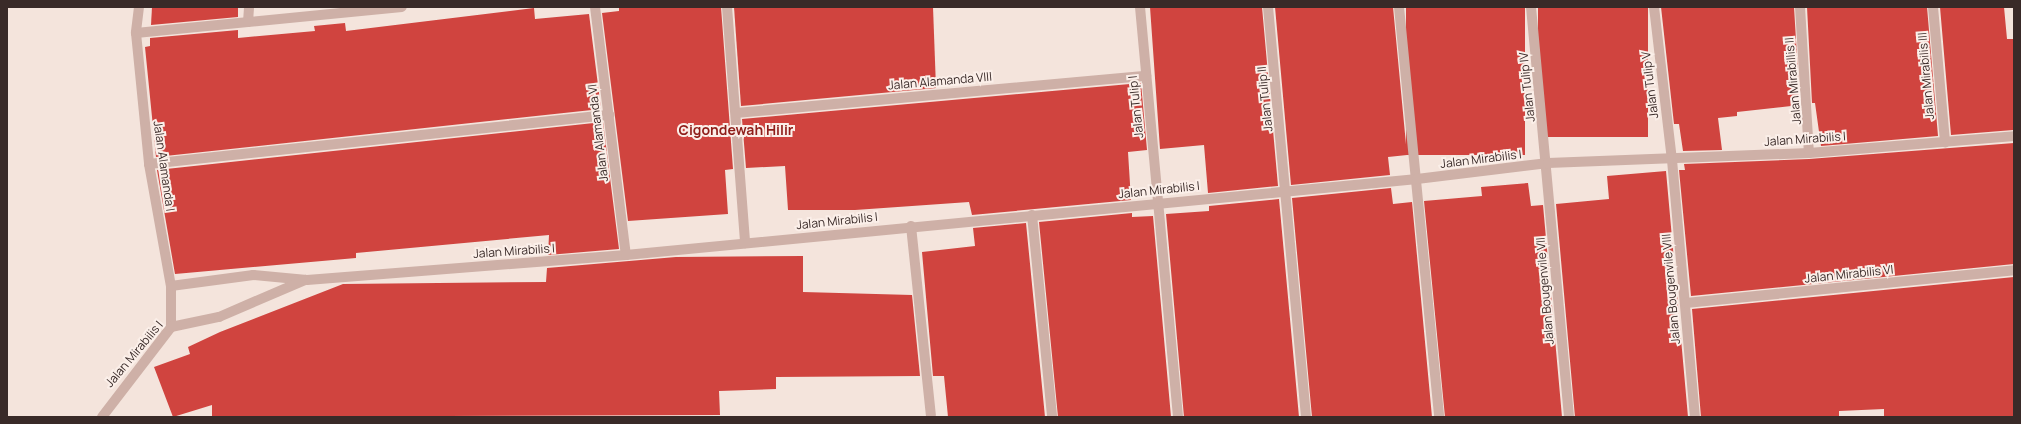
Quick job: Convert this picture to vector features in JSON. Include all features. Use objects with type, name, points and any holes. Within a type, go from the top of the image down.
[{"type":"street","name":"Jalan Alamanda I","points":[[139,7],[136,33],[149,164],[170,286],[171,327]]},
{"type":"street","points":[[248,22],[249,7]]},
{"type":"street","points":[[136,33],[402,7]]},
{"type":"street","name":"Jalan Alamanda VI","points":[[595,7],[626,255]]},
{"type":"street","points":[[727,7],[745,243]]},
{"type":"street","name":"Jalan Tulip I","points":[[1140,7],[1146,76],[1161,204],[1178,417]]},
{"type":"street","name":"Jalan Tulip II","points":[[1268,7],[1287,189],[1306,417]]},
{"type":"street","points":[[1399,7],[1439,417]]},
{"type":"street","name":"Jalan Tulip IV","points":[[1531,7],[1548,164]]},
{"type":"street","name":"Jalan Tulip V","points":[[1654,7],[1672,160]]},
{"type":"street","name":"Jalan Mirabillis II","points":[[1800,7],[1809,153]]},
{"type":"street","name":"Jalan Mirabilis III","points":[[1933,7],[1946,142]]},
{"type":"street","name":"Jalan Alamanda VIII","points":[[736,113],[1146,76]]},
{"type":"street","points":[[149,164],[609,115]]},
{"type":"street","name":"Jalan Mirabilis I","points":[[170,286],[253,275],[307,280],[626,255],[912,226],[1161,204],[1287,189],[1416,179],[1548,164],[1672,160],[1809,153],[2014,136]]},
{"type":"street","name":"Jalan Bougenvile VIII","points":[[1672,160],[1695,417]]},
{"type":"street","name":"Jalan Bougenvile VII","points":[[1548,164],[1568,417]]},
{"type":"street","points":[[1032,215],[1052,417]]},
{"type":"street","points":[[912,226],[930,415]]},
{"type":"street","name":"Jalan Mirabilis VI","points":[[1686,303],[2014,270]]},
{"type":"street","name":"Jalan Mirabilis I","points":[[102,417],[171,327],[219,317],[307,280]]},
{"type":"building","points":[[152,7],[238,7],[238,17],[151,25]]},
{"type":"building","points":[[619,7],[721,7],[733,169],[725,170],[728,214],[628,221],[602,13],[619,11]]},
{"type":"building","points":[[734,7],[933,7],[936,88],[741,106]]},
{"type":"building","points":[[1150,7],[1262,7],[1278,186],[1208,193],[1204,145],[1160,149]]},
{"type":"building","points":[[1275,7],[1393,7],[1407,155],[1388,157],[1390,175],[1291,185]]},
{"type":"building","points":[[1406,7],[1525,7],[1525,155],[1406,155]]},
{"type":"building","points":[[1538,7],[1648,7],[1648,137],[1538,137]]},
{"type":"building","points":[[1661,7],[1794,7],[1800,105],[1737,112],[1737,116],[1718,118],[1722,150],[1683,151],[1679,124],[1674,124]]},
{"type":"building","points":[[1807,7],[1927,7],[1938,136],[1821,146],[1815,103],[1812,103]]},
{"type":"building","points":[[1940,7],[2004,7],[2007,39],[2014,39],[2013,130],[1951,135]]},
{"type":"building","points":[[534,8],[535,19],[589,14],[601,109],[156,157],[145,47],[150,46],[150,38],[238,30],[238,38],[315,31],[314,26],[345,23],[346,31]]},
{"type":"building","points":[[1141,83],[1147,150],[1128,152],[1131,200],[972,215],[969,202],[855,210],[788,210],[785,166],[746,168],[742,119]]},
{"type":"building","points":[[603,122],[619,249],[548,255],[549,235],[356,253],[356,258],[175,274],[157,170]]},
{"type":"building","points":[[2014,143],[2014,264],[1691,296],[1679,170],[1685,170],[1684,164],[1809,159]]},
{"type":"building","points":[[1666,171],[1688,417],[1575,417],[1556,204],[1609,199],[1607,176]]},
{"type":"building","points":[[1528,183],[1531,206],[1543,205],[1562,417],[1445,417],[1424,201],[1482,196],[1481,187]]},
{"type":"building","points":[[1391,188],[1393,204],[1412,202],[1432,417],[1312,417],[1292,198]]},
{"type":"building","points":[[1279,199],[1299,417],[1184,417],[1166,214],[1209,211],[1209,206]]},
{"type":"building","points":[[1132,213],[1132,217],[1153,216],[1171,417],[1058,417],[1039,222]]},
{"type":"building","points":[[1026,223],[1045,417],[948,417],[944,376],[933,376],[922,252],[975,246],[973,228]]},
{"type":"building","points":[[803,256],[803,292],[912,295],[920,376],[776,377],[776,389],[719,391],[720,415],[212,417],[212,405],[173,417],[154,367],[190,354],[188,347],[220,332],[343,284],[546,282],[547,268],[676,257]]},
{"type":"building","points":[[2014,277],[2014,417],[1884,417],[1884,409],[1839,411],[1839,417],[1701,417],[1692,309]]},
{"type":"district","name":"Cigondewah Hilir","points":[[736,130]]}]
